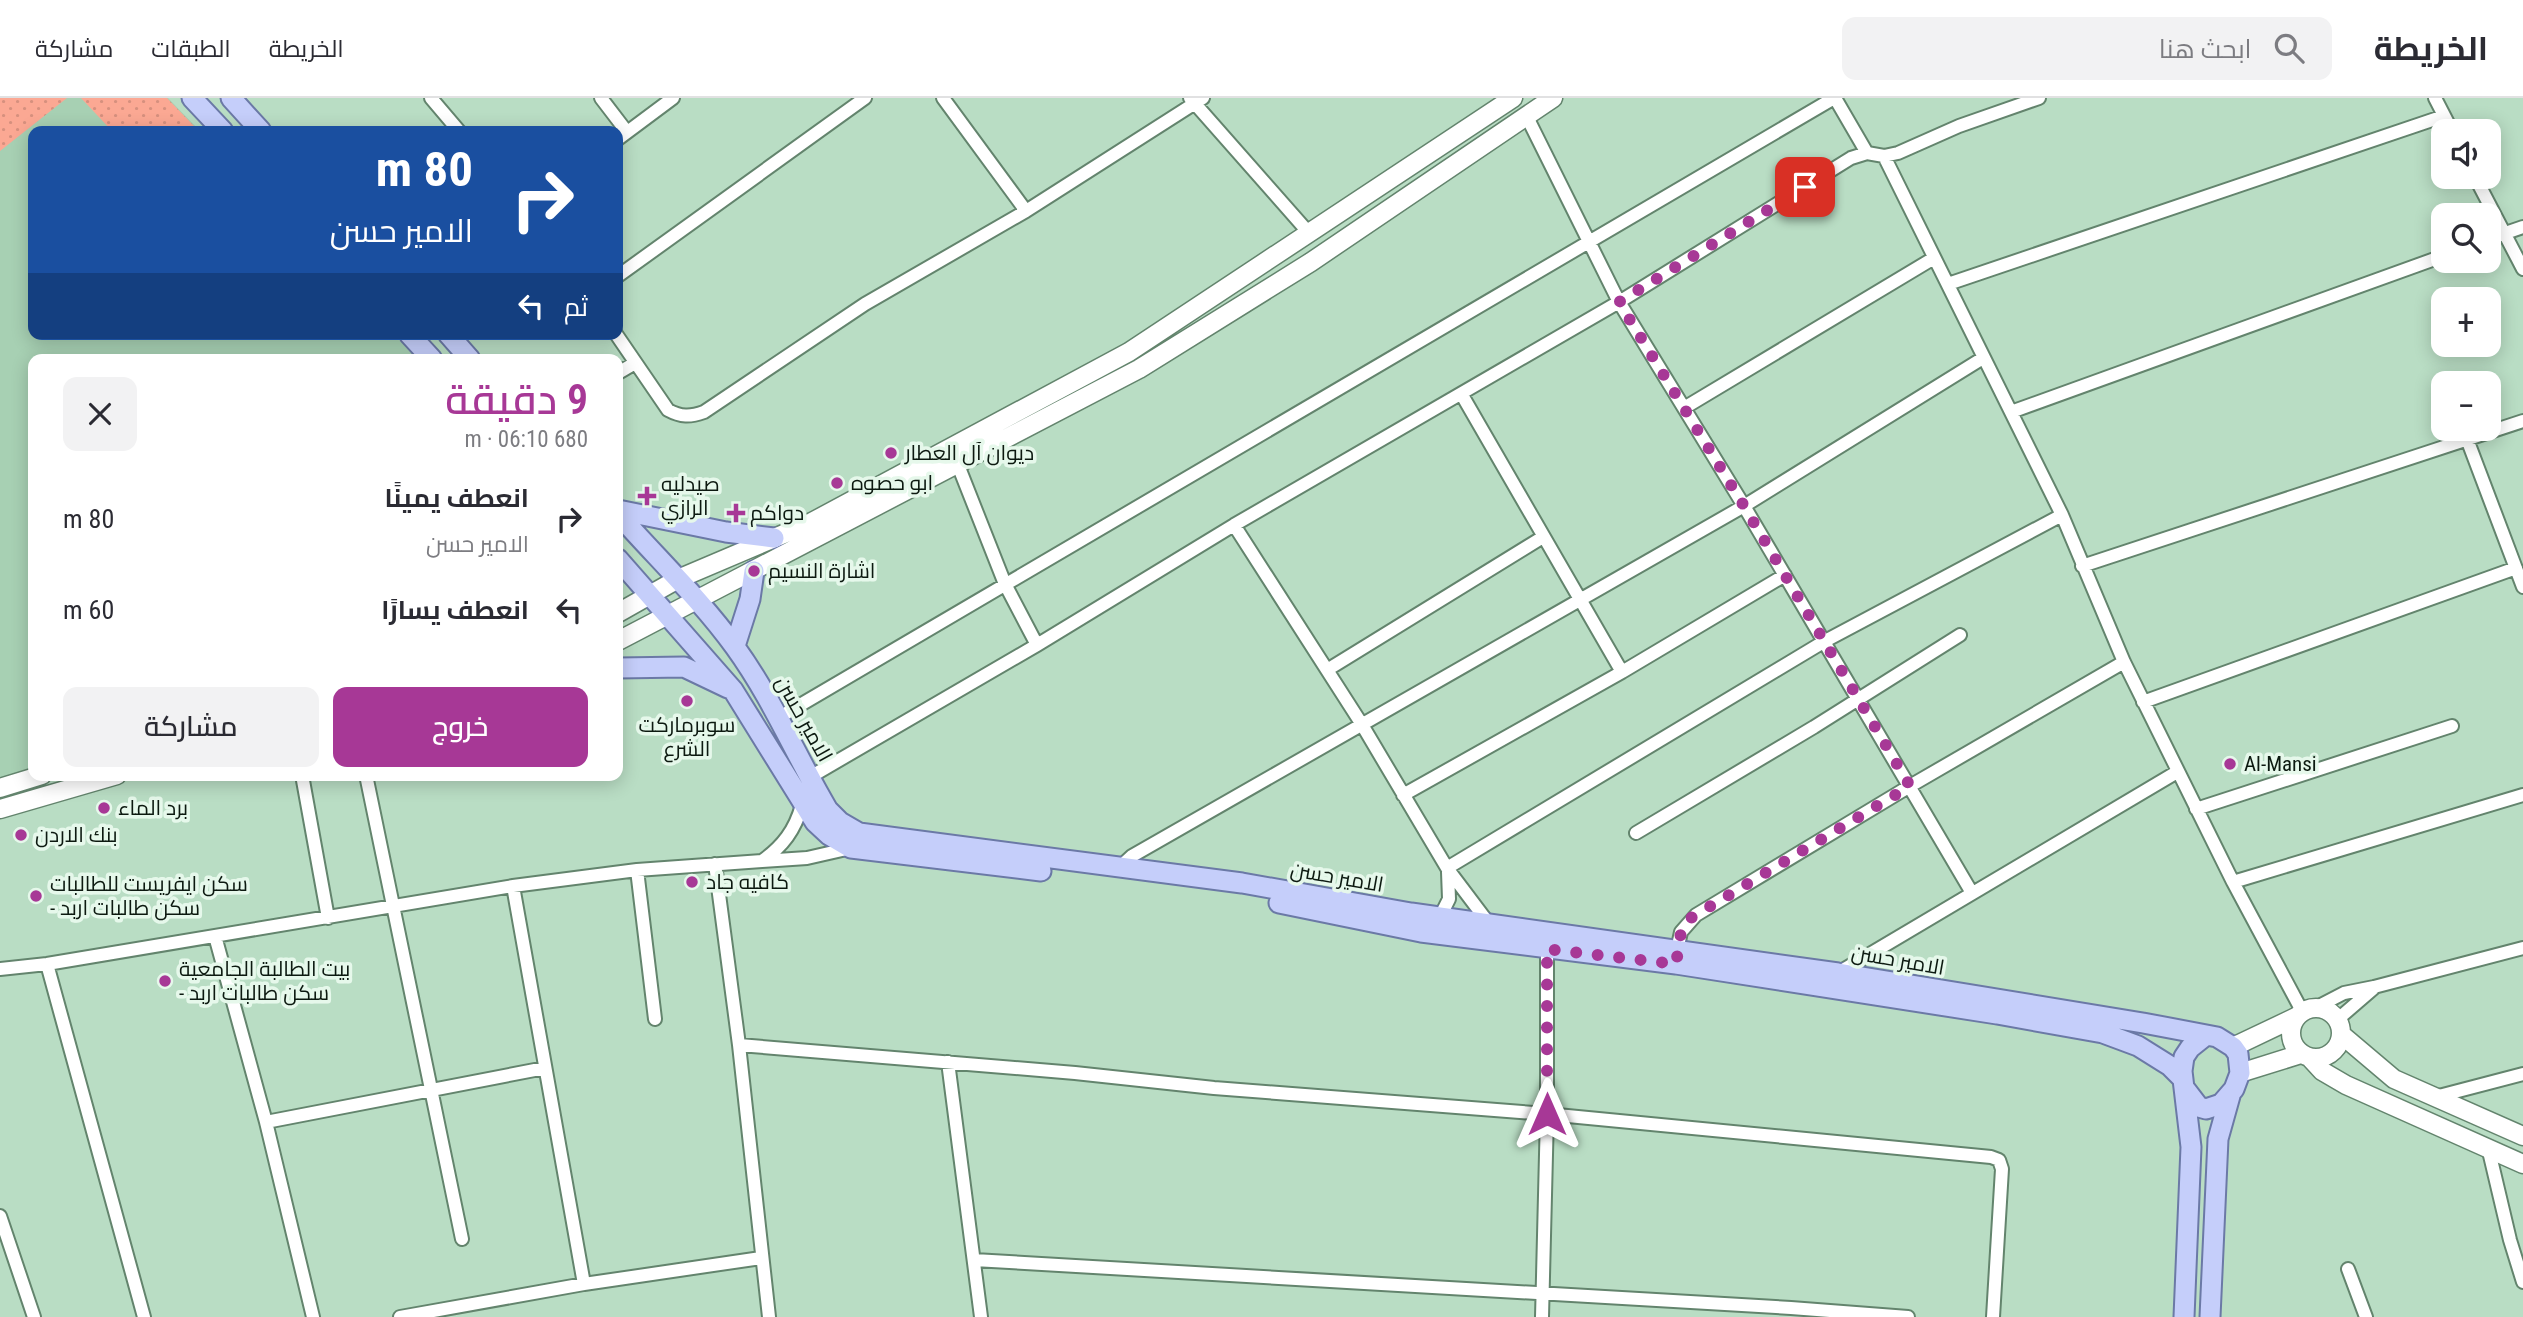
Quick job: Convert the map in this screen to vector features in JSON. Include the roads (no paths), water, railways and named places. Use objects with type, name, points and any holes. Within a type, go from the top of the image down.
[{"type":"main road","points":[[192,98],[218,126]]},
{"type":"main road","points":[[230,98],[256,126]]},
{"type":"main road","points":[[623,609],[678,579],[856,499],[1129,352],[1513,98]]},
{"type":"main road","points":[[623,638],[1139,369],[1311,262],[1553,98]]},
{"type":"main road","points":[[415,340],[427,354]]},
{"type":"main road","points":[[453,340],[466,354]]},
{"type":"main road","points":[[623,513],[774,538]]},
{"type":"main road","name":"الامير حسن","points":[[623,518],[734,646],[778,718],[828,810],[839,822],[859,833],[1242,883],[2103,1033],[2138,1046],[2170,1066],[2199,1107],[2206,1109],[2221,1104],[2235,1085]]},
{"type":"main road","name":"الامير حسن","points":[[623,565],[718,670],[759,729],[803,805],[822,830],[851,848],[1242,895],[1422,932],[1547,949],[1676,957],[1838,973],[2143,1023],[2205,1036]]},
{"type":"main road","points":[[734,646],[750,598],[754,571]]},
{"type":"main road","points":[[623,668],[684,667],[733,690]]},
{"type":"main road","points":[[0,788],[28,780]]},
{"type":"main road","points":[[0,809],[96,781]]},
{"type":"main road","points":[[2233,1047],[2305,1012],[2325,1009],[2394,1079],[2523,1136]]},
{"type":"main road","points":[[2305,1012],[2290,1032],[2291,1040],[2322,1071],[2518,1162],[2523,1144]]},
{"type":"main road","points":[[2235,1085],[2306,1056],[2318,1059],[2334,1051],[2340,1027]]},
{"type":"main road","points":[[2184,1317],[2191,1147],[2184,1057],[2190,1048],[2205,1036],[2217,1037],[2233,1047],[2241,1062],[2218,1139],[2210,1317]]},
{"type":"street","points":[[431,98],[455,126]]},
{"type":"street","points":[[601,98],[617,126]]},
{"type":"street","points":[[623,134],[673,98]]},
{"type":"street","points":[[623,272],[865,98]]},
{"type":"street","points":[[943,98],[1026,211]]},
{"type":"street","points":[[778,718],[1834,98],[1867,153]]},
{"type":"street","points":[[810,777],[1037,645],[1234,525],[1619,302],[1851,158],[1867,153],[1884,156],[1898,153],[1959,126],[2039,98]]},
{"type":"street","points":[[2435,98],[2446,119]]},
{"type":"street","points":[[619,340],[667,410],[680,416],[693,416],[704,412],[865,304],[1026,211],[1195,100],[1309,233]]},
{"type":"street","points":[[1948,284],[2444,116]]},
{"type":"street","points":[[1527,117],[1619,302],[1825,641],[1972,893]]},
{"type":"street","points":[[1884,156],[2062,515],[2124,662],[2177,772],[2233,882],[2305,1012],[2344,993],[2523,948]]},
{"type":"street","points":[[2481,189],[2523,269]]},
{"type":"street","points":[[2501,234],[2523,227]]},
{"type":"street","points":[[1685,408],[1934,258]]},
{"type":"street","points":[[2011,412],[2431,260]]},
{"type":"street","points":[[1119,868],[1132,856],[1361,723],[1744,506],[1983,358]]},
{"type":"street","points":[[623,370],[635,363]]},
{"type":"street","points":[[1462,395],[1622,672]]},
{"type":"street","points":[[2501,428],[2523,421]]},
{"type":"street","points":[[2082,566],[2461,441]]},
{"type":"street","points":[[2468,441],[2523,587]]},
{"type":"street","points":[[958,465],[1005,584],[1037,645]]},
{"type":"street","points":[[1447,868],[1825,641],[2062,515]]},
{"type":"street","points":[[1234,525],[1361,723],[1447,868],[1490,925]]},
{"type":"street","points":[[1327,670],[1543,537]]},
{"type":"street","points":[[2143,702],[2515,568]]},
{"type":"street","points":[[1403,795],[1622,672],[1785,575]]},
{"type":"street","points":[[1636,833],[1814,727],[1960,635]]},
{"type":"street","points":[[1676,957],[1684,925],[1696,915],[1910,786],[2124,662]]},
{"type":"street","points":[[2196,809],[2452,726]]},
{"type":"street","points":[[1838,973],[2177,772]]},
{"type":"street","points":[[303,781],[328,918]]},
{"type":"street","points":[[367,781],[462,1239]]},
{"type":"street","points":[[2233,882],[2523,795]]},
{"type":"street","points":[[762,861],[780,848],[789,836],[803,805]]},
{"type":"street","points":[[0,969],[47,964],[513,886],[637,870],[807,858],[851,848]]},
{"type":"street","points":[[715,864],[739,1045],[769,1317]]},
{"type":"street","points":[[1440,918],[1449,899],[1447,868]]},
{"type":"street","points":[[637,870],[655,1019]]},
{"type":"street","points":[[513,886],[584,1284]]},
{"type":"street","points":[[215,936],[266,1122],[313,1317]]},
{"type":"street","points":[[1542,1317],[1547,1114],[1547,949]]},
{"type":"street","points":[[47,964],[144,1317]]},
{"type":"street","points":[[2340,1027],[2374,987]]},
{"type":"street","points":[[739,1045],[1228,1089],[1547,1114],[1991,1157],[1999,1160],[2002,1168],[1993,1317]]},
{"type":"street","points":[[948,1062],[981,1317]]},
{"type":"street","points":[[266,1122],[545,1068]]},
{"type":"street","points":[[2432,1098],[2523,1074]]},
{"type":"street","points":[[2488,1147],[2523,1282]]},
{"type":"street","points":[[0,1216],[34,1317]]},
{"type":"street","points":[[400,1317],[584,1284],[761,1258]]},
{"type":"street","points":[[974,1260],[1908,1317]]},
{"type":"street","points":[[2348,1269],[2366,1317]]},
{"type":"place","name":"ديوان آل العطار","points":[[891,453]]},
{"type":"place","name":"ابو حصوه","points":[[837,483]]},
{"type":"place","name":"صيدليه الرازي","points":[[647,496]]},
{"type":"place","name":"دواكم","points":[[736,513]]},
{"type":"place","name":"اشارة النسيم","points":[[754,571]]},
{"type":"place","name":"سوبرماركت الشرع","points":[[687,701]]},
{"type":"place","name":"Al-Mansi","points":[[2230,764]]},
{"type":"place","name":"برد الماء","points":[[104,808]]},
{"type":"place","name":"بنك الاردن","points":[[21,835]]},
{"type":"place","name":"كافيه جاد","points":[[692,882]]},
{"type":"place","name":"سكن ايفريست للطالبات - سكن طالبات اربد","points":[[36,896]]},
{"type":"place","name":"بيت الطالبة الجامعية - سكن طالبات اربد","points":[[165,981]]}]
